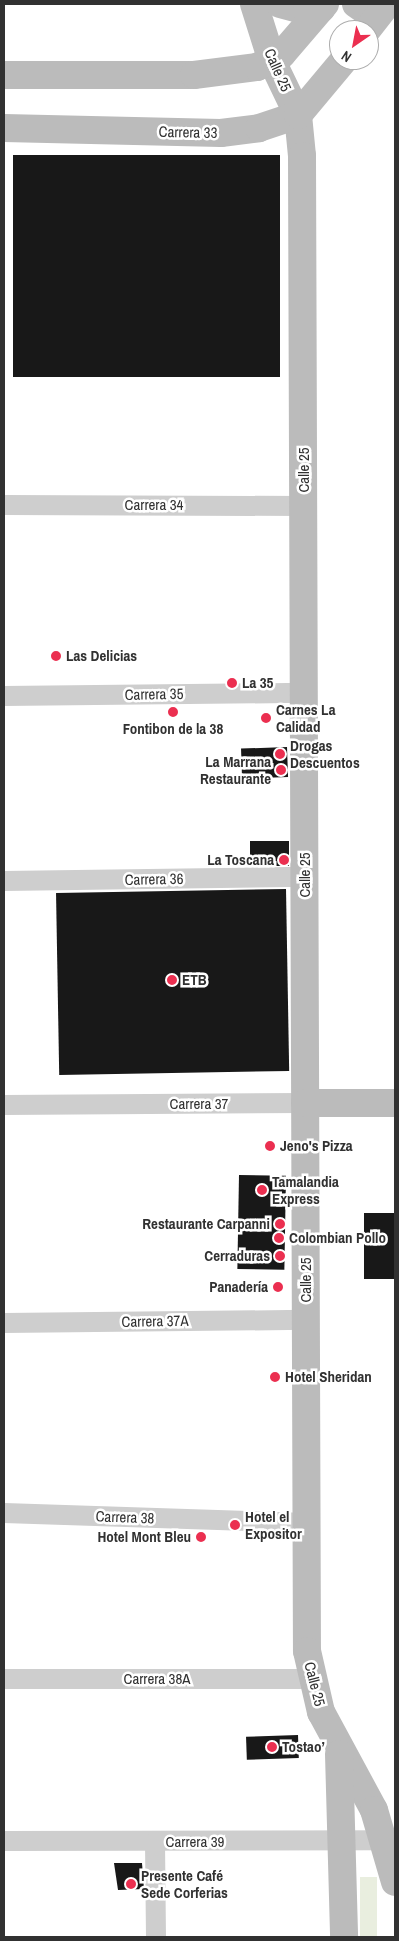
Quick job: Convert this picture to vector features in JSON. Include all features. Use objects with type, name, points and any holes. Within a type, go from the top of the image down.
[{"type":"street","name":"Calle 25","points":[[254,4],[272,62],[298,115],[304,506],[307,1523],[311,1679],[338,1750],[386,1840],[395,1882]]},
{"type":"street","points":[[280,4],[307,11],[324,6]]},
{"type":"street","points":[[4,76],[194,76],[272,62],[324,6]]},
{"type":"street","points":[[298,115],[336,70]]},
{"type":"street","name":"Carrera 33","points":[[4,128],[221,133],[259,128],[298,115]]},
{"type":"street","name":"Carrera 34","points":[[4,505],[304,506]]},
{"type":"street","name":"Carrera 35","points":[[4,696],[304,693]]},
{"type":"street","name":"Carrera 36","points":[[4,881],[305,877]]},
{"type":"street","name":"Carrera 37","points":[[4,1105],[395,1104]]},
{"type":"street","name":"Carrera 37A","points":[[4,1323],[306,1320]]},
{"type":"street","name":"Carrera 38","points":[[4,1514],[307,1523]]},
{"type":"street","name":"Carrera 38A","points":[[4,1679],[311,1679]]},
{"type":"street","name":"Calle 25","points":[[338,1750],[344,1937]]},
{"type":"street","name":"Carrera 39","points":[[4,1841],[386,1840]]},
{"type":"street","points":[[155,1842],[156,1937]]},
{"type":"shaded area","points":[[360,1877],[377,1877],[377,1937],[360,1937]]},
{"type":"building","points":[[13,155],[280,155],[280,377],[13,377]]},
{"type":"building","points":[[287,747],[288,777],[242,779],[241,749]]},
{"type":"building","points":[[250,841],[289,841],[289,866],[250,866]]},
{"type":"building","name":"ETB","points":[[286,889],[289,1071],[59,1075],[56,893]]},
{"type":"building","points":[[239,1175],[286,1176],[284,1270],[237,1269]]},
{"type":"building","points":[[364,1213],[395,1213],[395,1279],[364,1279]]},
{"type":"building","name":"Tostao’","points":[[298,1735],[299,1758],[247,1760],[246,1737]]},
{"type":"building","name":"Presente Café Sede Corferias","points":[[114,1863],[142,1863],[144,1889],[118,1890]]},
{"type":"place","name":"Las Delicias","points":[[56,656]]},
{"type":"place","name":"La 35","points":[[232,683]]},
{"type":"place","name":"Fontibon de la 38","points":[[173,712]]},
{"type":"place","name":"Carnes La Calidad","points":[[266,718]]},
{"type":"place","name":"Drogas Descuentos","points":[[280,754]]},
{"type":"place","name":"La Marrana Restaurante","points":[[281,770]]},
{"type":"place","name":"La Toscana","points":[[284,860]]},
{"type":"place","name":"ETB","points":[[172,980]]},
{"type":"place","name":"Jeno's Pizza","points":[[270,1146]]},
{"type":"place","name":"Tamalandia Express","points":[[262,1190]]},
{"type":"place","name":"Restaurante Carpanni","points":[[280,1224]]},
{"type":"place","name":"Colombian Pollo","points":[[279,1238]]},
{"type":"place","name":"Cerraduras","points":[[280,1256]]},
{"type":"place","name":"Panadería","points":[[278,1287]]},
{"type":"place","name":"Hotel Sheridan","points":[[275,1377]]},
{"type":"place","name":"Hotel el Expositor","points":[[235,1525]]},
{"type":"place","name":"Hotel Mont Bleu","points":[[201,1537]]},
{"type":"place","name":"Tostao’","points":[[272,1747]]},
{"type":"place","name":"Presente Café Sede Corferias","points":[[131,1884]]}]
